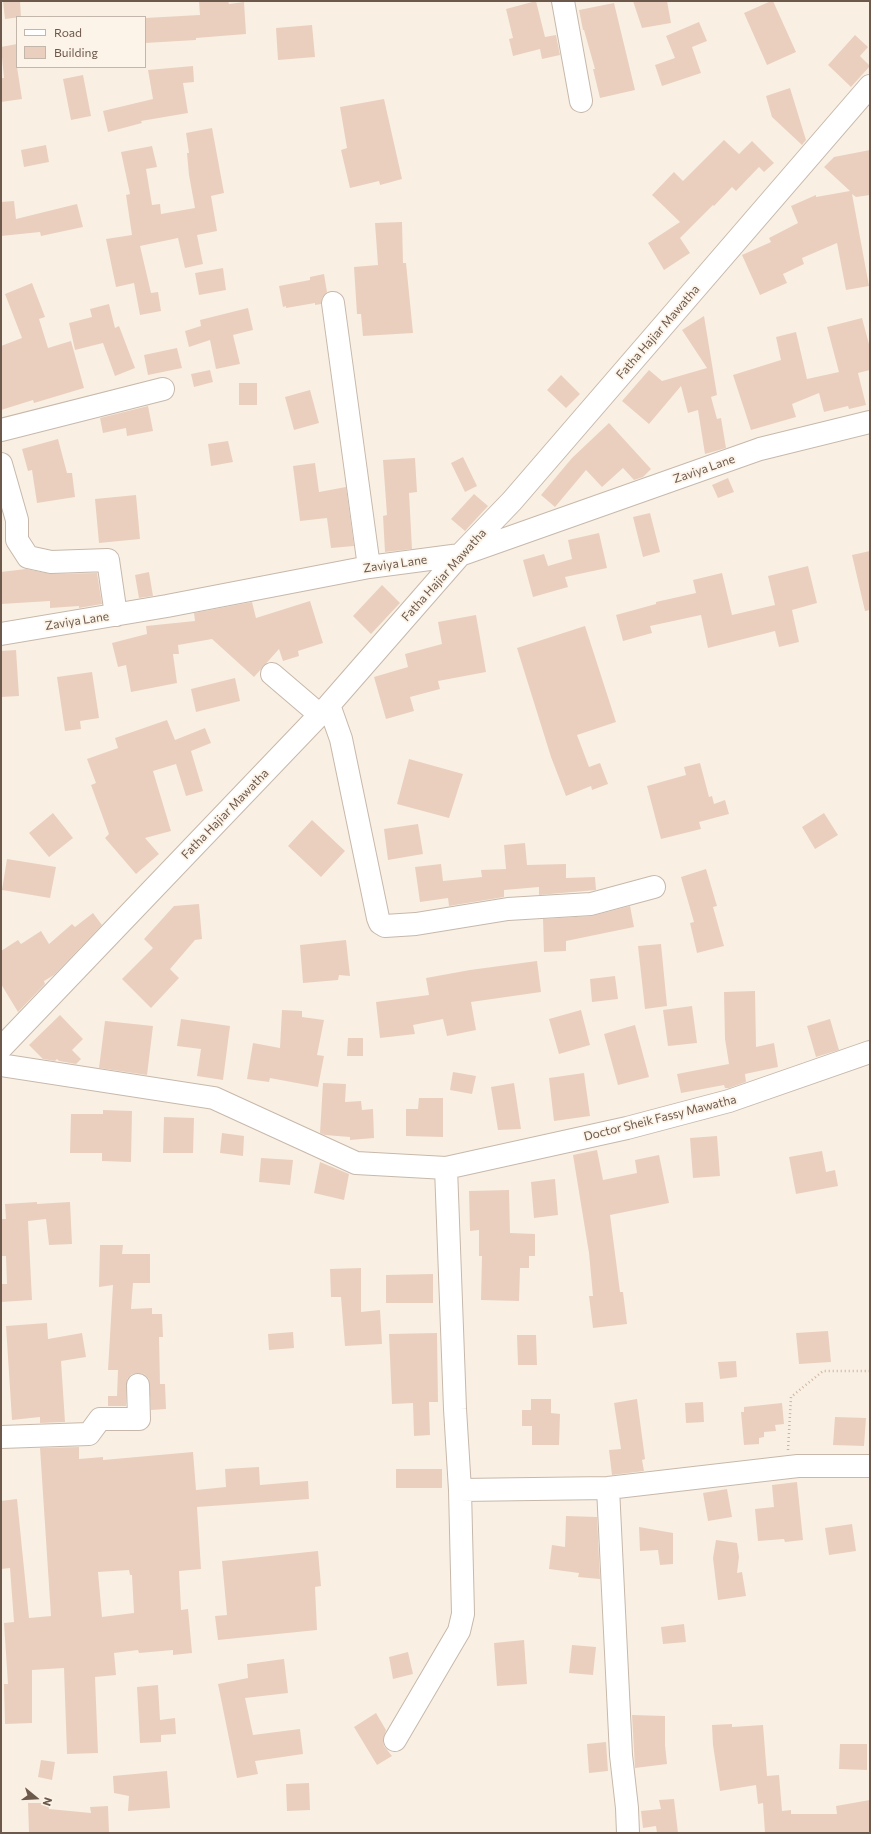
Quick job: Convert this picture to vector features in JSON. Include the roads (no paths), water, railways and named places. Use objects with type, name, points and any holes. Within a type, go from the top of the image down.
[{"type":"street","points":[[563,1],[581,101]]},
{"type":"street","name":"Fatha Hajiar Mawatha","points":[[1,1048],[325,710],[460,555],[512,501],[870,86]]},
{"type":"street","points":[[333,303],[369,567]]},
{"type":"street","points":[[1,430],[163,389]]},
{"type":"street","name":"Zaviya Lane","points":[[1,634],[116,615],[369,567],[460,555],[760,449],[870,422]]},
{"type":"street","points":[[1,464],[17,520],[17,540],[28,557],[51,562],[108,560],[116,615]]},
{"type":"street","points":[[272,674],[325,710],[341,739],[378,918],[380,923],[385,926],[416,924],[508,909],[592,904],[654,887]]},
{"type":"street","name":"Doctor Sheik Fassy Mawatha","points":[[1,1065],[214,1098],[356,1163],[446,1168],[627,1128],[729,1101],[870,1052]]},
{"type":"street","points":[[395,1740],[459,1631],[464,1614],[460,1490],[454,1409],[446,1168]]},
{"type":"street","points":[[1,1437],[89,1434],[100,1419],[139,1419],[138,1385]]},
{"type":"street","points":[[460,1490],[608,1488],[788,1467],[870,1466]]},
{"type":"street","points":[[608,1488],[621,1755],[628,1808],[628,1833]]}]
